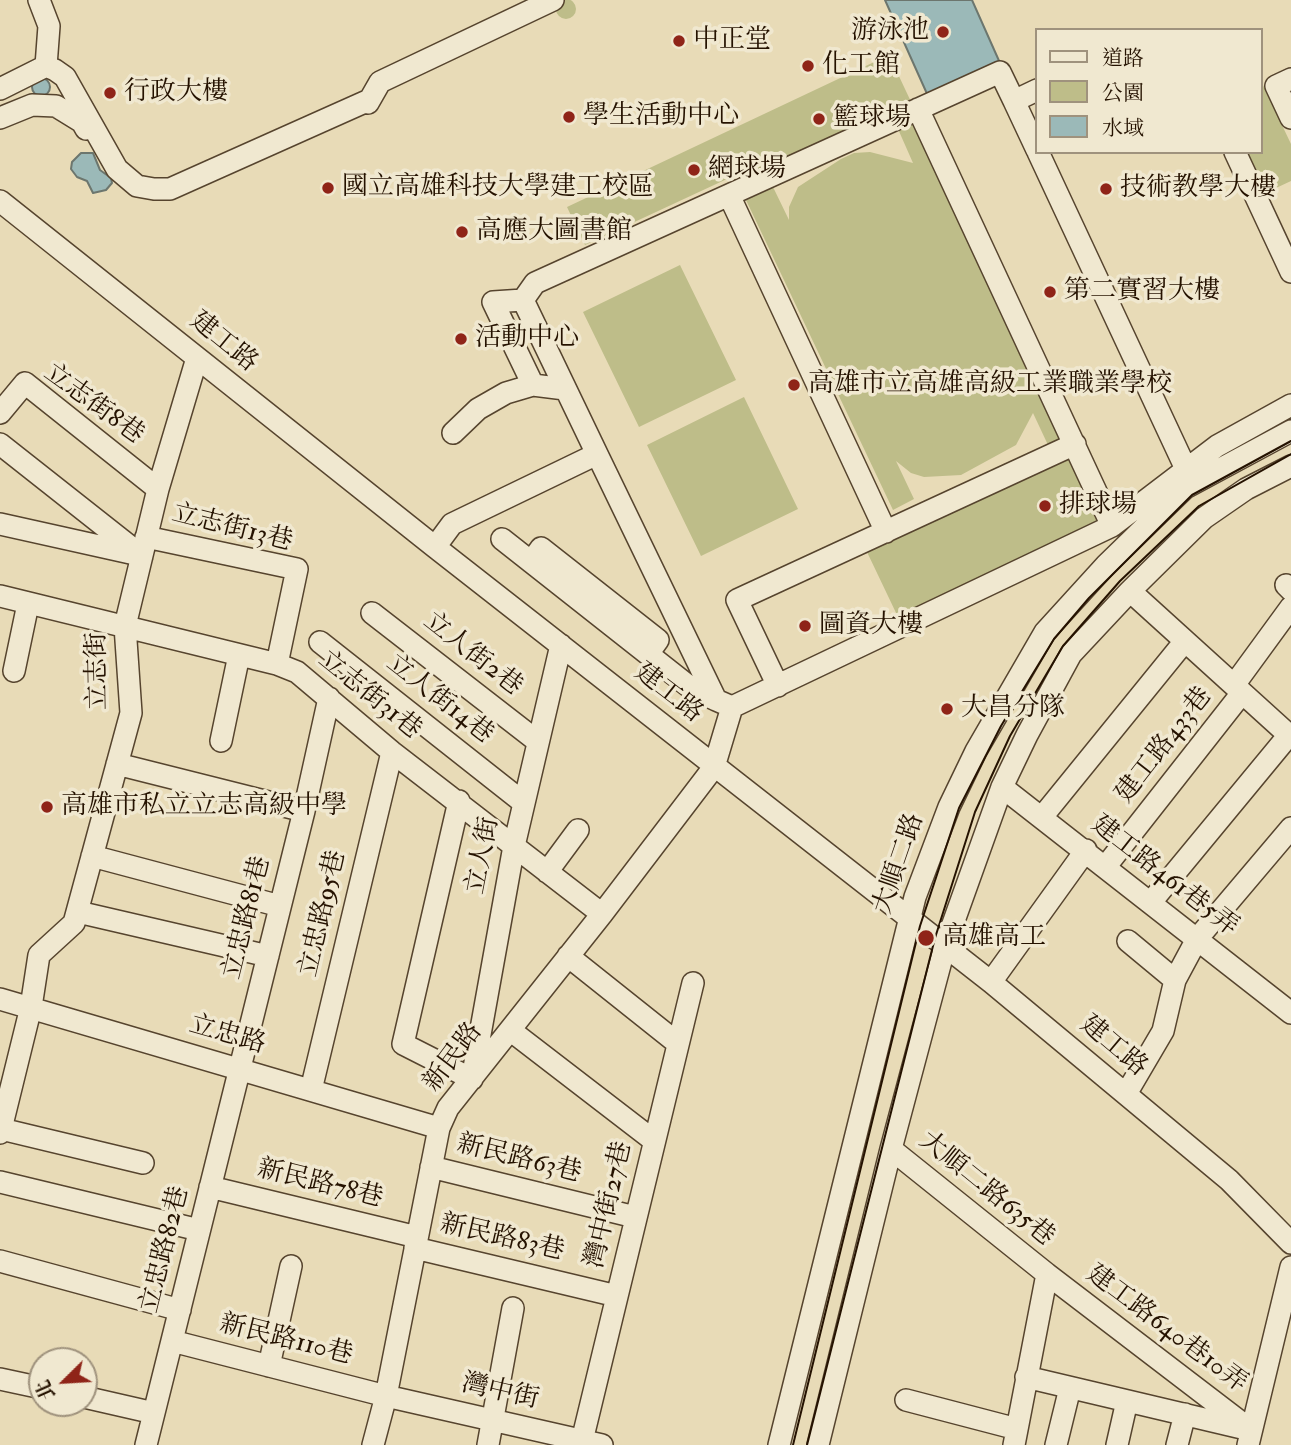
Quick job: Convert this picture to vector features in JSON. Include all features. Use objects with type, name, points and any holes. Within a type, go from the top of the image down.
[{"type":"street","points":[[39,0],[49,26],[46,66]]},
{"type":"street","points":[[0,118],[32,105],[56,106],[82,122],[115,174],[136,190],[172,195],[369,106],[368,103],[380,82],[553,0]]},
{"type":"street","points":[[0,89],[46,66]]},
{"type":"street","points":[[46,66],[65,77],[117,169],[138,186],[154,189],[170,189],[368,103]]},
{"type":"street","points":[[523,300],[535,283],[1000,72],[1036,147]]},
{"type":"street","points":[[1283,82],[1291,118]]},
{"type":"street","points":[[1014,101],[1036,90]]},
{"type":"street","points":[[918,109],[1112,526]]},
{"type":"street","points":[[1039,154],[1186,469]]},
{"type":"street","points":[[1236,154],[1291,272]]},
{"type":"street","points":[[729,195],[886,532]]},
{"type":"street","name":"建工路","points":[[0,201],[435,547],[991,982],[1229,1180],[1291,1243]]},
{"type":"street","points":[[523,300],[493,302],[533,384]]},
{"type":"street","points":[[523,300],[597,454],[724,703],[714,766]]},
{"type":"street","name":"立志街","points":[[1,1131],[31,1007],[39,955],[74,923],[131,712],[125,626],[159,489],[197,358]]},
{"type":"street","name":"立志街8巷","points":[[0,413],[25,383],[159,489]]},
{"type":"street","points":[[453,433],[478,409],[506,393],[533,384],[565,389]]},
{"type":"street","points":[[502,538],[531,562],[573,583],[613,615],[648,654],[691,688],[724,703],[778,686],[1112,526],[1217,446],[1291,405]]},
{"type":"street","name":"大順二路","points":[[779,1445],[910,918],[949,807],[976,751],[1045,632],[1106,565],[1185,488],[1291,431]]},
{"type":"street","points":[[0,444],[72,500],[144,546]]},
{"type":"street","points":[[778,686],[737,600],[1075,444]]},
{"type":"street","points":[[435,547],[452,524],[597,454]]},
{"type":"street","points":[[818,1445],[891,1149],[945,946],[1002,787],[1071,654],[1204,518],[1246,489],[1291,466]]},
{"type":"street","points":[[60,538],[72,500]]},
{"type":"street","points":[[0,524],[60,538],[144,546]]},
{"type":"street","name":"立志街13巷","points":[[144,546],[297,569],[277,664]]},
{"type":"street","points":[[1130,591],[1290,736],[1151,902]]},
{"type":"street","name":"立志街31巷","points":[[0,596],[277,664],[297,672],[391,752],[459,801],[602,914]]},
{"type":"street","points":[[14,671],[28,604]]},
{"type":"street","name":"建工路433巷","points":[[1106,866],[1238,689],[1291,607]]},
{"type":"street","name":"立人街2巷","points":[[372,613],[537,741]]},
{"type":"street","points":[[1042,817],[1185,641]]},
{"type":"street","name":"立人街14巷","points":[[320,642],[524,803]]},
{"type":"street","name":"立人街","points":[[472,1079],[514,846],[561,646]]},
{"type":"street","points":[[221,741],[240,655]]},
{"type":"street","name":"立忠路81巷","points":[[239,1069],[304,811],[328,698]]},
{"type":"street","name":"立忠路95巷","points":[[311,1090],[391,752]]},
{"type":"street","points":[[117,764],[304,811]]},
{"type":"street","name":"新民路","points":[[373,1445],[386,1396],[439,1128],[448,1108],[602,914],[714,766]]},
{"type":"street","name":"建工路461巷5弄","points":[[1002,787],[1086,850],[1291,1013]]},
{"type":"street","points":[[459,801],[404,1044],[472,1079]]},
{"type":"street","points":[[1126,1094],[1163,1031],[1175,980],[1197,939],[1291,828]]},
{"type":"street","points":[[547,872],[578,830]]},
{"type":"street","points":[[991,982],[1086,850]]},
{"type":"street","points":[[92,856],[280,906]]},
{"type":"street","points":[[78,912],[268,956]]},
{"type":"street","points":[[1128,941],[1175,980]]},
{"type":"street","points":[[569,956],[676,1042]]},
{"type":"street","name":"灣中街27巷","points":[[589,1443],[617,1296],[676,1042],[693,983]]},
{"type":"street","name":"立忠路","points":[[0,999],[439,1128]]},
{"type":"street","points":[[510,1030],[653,1140]]},
{"type":"street","name":"立忠路82巷","points":[[146,1445],[239,1069]]},
{"type":"street","points":[[1,1131],[143,1163]]},
{"type":"street","name":"大順二路635巷","points":[[891,1149],[1047,1274]]},
{"type":"street","name":"新民路63巷","points":[[431,1167],[635,1217]]},
{"type":"street","points":[[0,1182],[200,1230]]},
{"type":"street","name":"新民路78巷","points":[[210,1187],[416,1242]]},
{"type":"street","name":"新民路83巷","points":[[416,1242],[617,1296]]},
{"type":"street","points":[[0,1261],[180,1310]]},
{"type":"street","points":[[269,1366],[291,1266]]},
{"type":"street","points":[[1026,1377],[1185,1414],[1250,1437],[1291,1266]]},
{"type":"street","points":[[906,1400],[1015,1437],[1047,1274]]},
{"type":"street","name":"建工路640巷10弄","points":[[1047,1274],[1250,1437]]},
{"type":"street","points":[[488,1445],[513,1308]]},
{"type":"street","name":"新民路110巷","points":[[172,1341],[386,1396]]},
{"type":"street","points":[[0,1379],[28,1385]]},
{"type":"street","points":[[1056,1445],[1070,1388]]},
{"type":"street","name":"灣中街","points":[[386,1396],[589,1443]]},
{"type":"street","points":[[98,1400],[154,1413]]},
{"type":"street","points":[[1117,1445],[1127,1401]]},
{"type":"street","points":[[1177,1445],[1185,1414]]},
{"type":"green space","points":[[566,-1],[573,2],[576,9],[573,16],[566,19],[559,16],[556,9],[559,2]]},
{"type":"green space","points":[[889,55],[913,106],[748,184],[742,172],[585,245],[567,207]]},
{"type":"green space","points":[[1263,85],[1291,144],[1291,181],[1261,195],[1241,154],[1263,154]]},
{"type":"green space","points":[[918,118],[1065,437],[1048,445],[1033,413],[1016,445],[961,475],[924,477],[911,473],[896,461],[914,499],[893,510],[746,200],[773,187],[789,220],[789,207],[798,187],[854,153],[870,152],[913,163],[898,129]]},
{"type":"green space","points":[[680,265],[736,380],[639,427],[583,312]]},
{"type":"green space","points":[[744,397],[798,509],[701,556],[647,445]]},
{"type":"green space","points":[[1070,455],[1101,520],[898,617],[867,552]]},
{"type":"water","name":"游泳池","points":[[885,0],[972,0],[1000,63],[928,96]]},
{"type":"water","points":[[37,78],[45,78],[50,87],[48,94],[37,96],[32,91],[32,83]]},
{"type":"water","points":[[81,153],[93,153],[100,170],[111,178],[112,183],[106,190],[93,193],[87,181],[77,177],[71,169],[72,162]]},
{"type":"tram line","points":[[793,1445],[920,926],[959,808],[1001,726],[1054,639],[1089,598],[1192,495],[1291,441]]},
{"type":"tram line","points":[[807,1445],[935,938],[975,812],[1010,736],[1063,646],[1120,581],[1199,506],[1291,454]]},
{"type":"place","name":"游泳池","points":[[943,32]]},
{"type":"place","name":"中正堂","points":[[679,41]]},
{"type":"place","name":"化工館","points":[[808,66]]},
{"type":"place","name":"行政大樓","points":[[110,93]]},
{"type":"place","name":"學生活動中心","points":[[569,117]]},
{"type":"place","name":"籃球場","points":[[819,119]]},
{"type":"place","name":"網球場","points":[[694,170]]},
{"type":"place","name":"國立高雄科技大學建工校區","points":[[328,188]]},
{"type":"place","name":"技術教學大樓","points":[[1106,189]]},
{"type":"place","name":"高應大圖書館","points":[[462,232]]},
{"type":"place","name":"第二實習大樓","points":[[1050,292]]},
{"type":"place","name":"活動中心","points":[[461,339]]},
{"type":"place","name":"高雄市立高雄高級工業職業學校","points":[[794,385]]},
{"type":"place","name":"排球場","points":[[1045,506]]},
{"type":"place","name":"圖資大樓","points":[[805,626]]},
{"type":"place","name":"大昌分隊","points":[[947,709]]},
{"type":"place","name":"高雄市私立立志高級中學","points":[[47,807]]},
{"type":"place","name":"高雄高工","points":[[926,938]]}]
